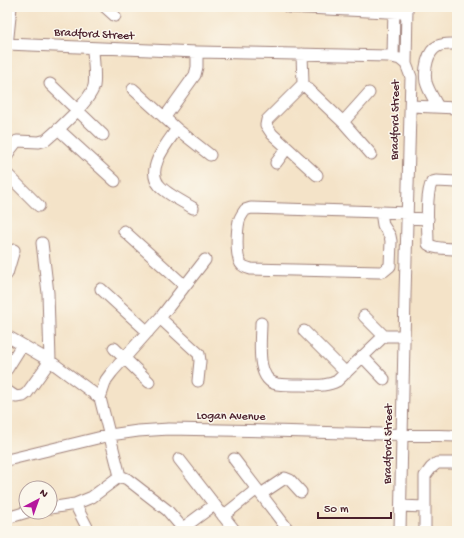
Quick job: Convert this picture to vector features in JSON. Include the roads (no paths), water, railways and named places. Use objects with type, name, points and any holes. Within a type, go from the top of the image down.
[{"type":"street","points":[[7,45],[11,7]]},
{"type":"street","points":[[106,7],[115,16]]},
{"type":"street","points":[[288,7],[408,10],[406,64]]},
{"type":"street","points":[[393,57],[394,9]]},
{"type":"street","points":[[438,107],[426,82],[428,58],[431,52],[438,46],[443,44],[457,44]]},
{"type":"street","name":"Bradford Street","points":[[7,45],[393,57],[400,59],[406,64],[411,77],[400,531]]},
{"type":"street","points":[[7,156],[17,141],[42,142],[77,111],[91,94],[94,86],[93,48]]},
{"type":"street","points":[[165,117],[195,75],[197,66],[197,52]]},
{"type":"street","points":[[302,54],[303,84],[343,122],[371,154]]},
{"type":"street","points":[[50,84],[103,135]]},
{"type":"street","points":[[303,84],[266,122],[267,128],[272,134],[317,175]]},
{"type":"street","points":[[133,89],[177,129],[210,155]]},
{"type":"street","points":[[343,122],[369,93]]},
{"type":"street","points":[[410,106],[457,108]]},
{"type":"street","points":[[58,129],[115,181]]},
{"type":"street","points":[[177,129],[159,155],[155,174],[156,180],[162,188],[193,208]]},
{"type":"street","points":[[276,163],[287,148]]},
{"type":"street","points":[[7,174],[39,206]]},
{"type":"street","points":[[457,182],[436,181],[432,182],[428,188],[428,244],[436,248],[457,249]]},
{"type":"street","points":[[381,212],[383,225],[391,241],[390,266],[384,271],[251,269],[242,265],[239,260],[239,221],[244,212],[248,209],[381,212],[428,218]]},
{"type":"street","points":[[124,231],[185,286]]},
{"type":"street","points":[[7,391],[16,397],[23,396],[50,361],[48,293],[42,243]]},
{"type":"street","points":[[7,274],[14,250]]},
{"type":"street","points":[[120,476],[100,398],[106,380],[160,318],[205,260]]},
{"type":"street","points":[[102,289],[148,332]]},
{"type":"street","points":[[364,316],[384,336]]},
{"type":"street","points":[[160,318],[199,354],[200,361],[198,381]]},
{"type":"street","points":[[261,323],[263,372],[268,380],[276,384],[320,386],[332,384],[346,373],[384,336],[404,336]]},
{"type":"street","points":[[304,331],[346,373]]},
{"type":"street","points":[[7,336],[50,361],[100,398]]},
{"type":"street","points":[[7,369],[22,345]]},
{"type":"street","points":[[114,348],[148,382]]},
{"type":"street","points":[[362,356],[384,380]]},
{"type":"street","name":"Logan Avenue","points":[[7,460],[110,436],[138,431],[168,429],[457,436]]},
{"type":"street","points":[[179,459],[235,531]]},
{"type":"street","points":[[234,459],[289,531]]},
{"type":"street","points":[[425,531],[425,476],[437,463],[457,463]]},
{"type":"street","points":[[58,507],[75,504],[92,497],[120,476]]},
{"type":"street","points":[[120,476],[127,479],[167,510],[184,530],[214,505]]},
{"type":"street","points":[[223,516],[282,478],[290,480],[301,492]]},
{"type":"street","points":[[75,504],[89,531]]},
{"type":"street","points":[[401,506],[424,507]]},
{"type":"street","points":[[7,518],[18,515]]}]
